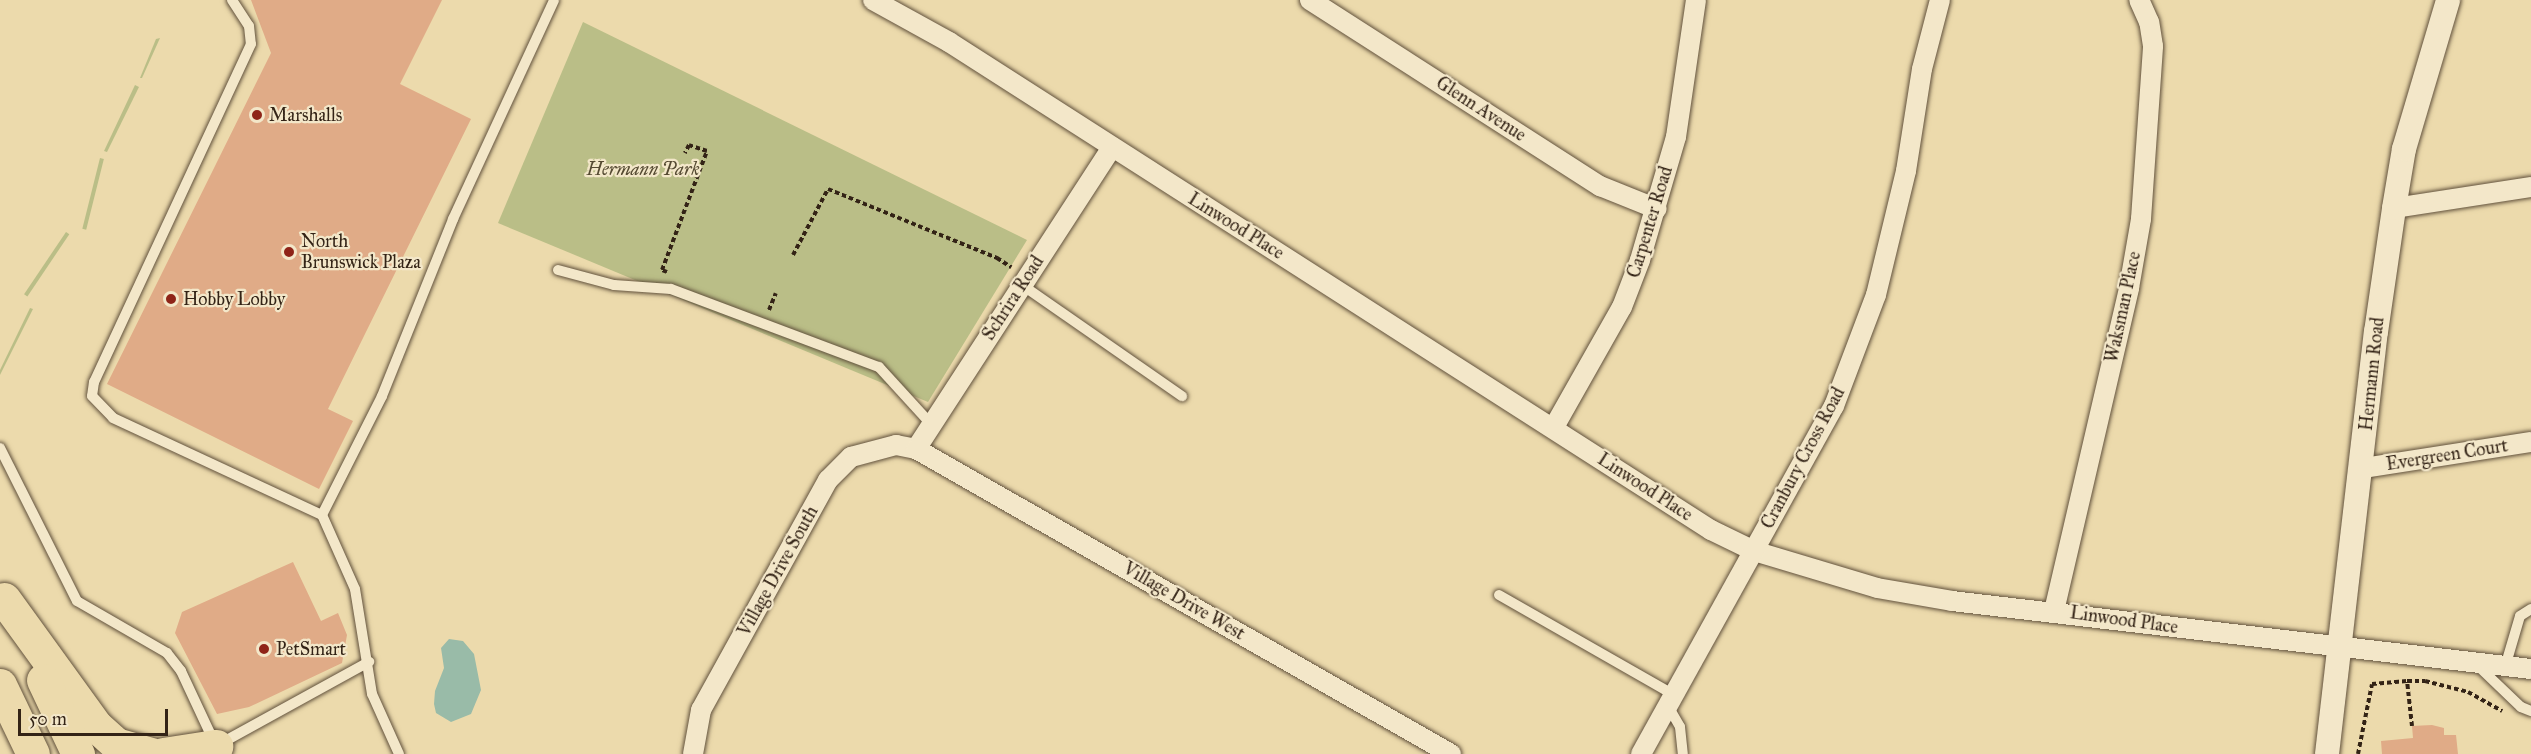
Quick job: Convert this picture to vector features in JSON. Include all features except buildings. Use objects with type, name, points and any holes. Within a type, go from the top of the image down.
[{"type":"highway","points":[[2,595],[78,754]]},
{"type":"highway","points":[[2,595],[96,726],[116,744],[152,754]]},
{"type":"highway","points":[[0,685],[33,754]]},
{"type":"highway","points":[[163,754],[211,750]]},
{"type":"street","name":"Linwood Place","points":[[873,0],[949,42],[1554,427],[1711,530],[1754,551],[1877,588],[1952,601],[2054,611],[2340,649],[2531,669]]},
{"type":"street","name":"Glenn Avenue","points":[[1310,0],[1600,186],[1657,209]]},
{"type":"street","name":"Carpenter Road","points":[[1554,427],[1622,307],[1657,209],[1676,137],[1696,0]]},
{"type":"street","name":"Cranbury Cross Road","points":[[1641,754],[1834,406],[1876,295],[1906,171],[1922,69],[1940,0]]},
{"type":"street","name":"Waksman Place","points":[[2054,611],[2129,288],[2140,219],[2153,46],[2149,22],[2139,0]]},
{"type":"street","name":"Hermann Road","points":[[2327,754],[2363,468],[2376,332],[2394,208],[2404,149],[2448,0]]},
{"type":"street","name":"Schrira Road","points":[[916,449],[1014,280],[1112,147]]},
{"type":"street","points":[[2394,208],[2531,187]]},
{"type":"street","name":"Evergreen Court","points":[[2363,468],[2531,441]]},
{"type":"street","name":"Village Drive South","points":[[693,754],[701,710],[828,480],[851,458],[869,451],[896,445],[916,449]]},
{"type":"street","name":"Village Drive West","points":[[916,449],[1451,754]]},
{"type":"lane","points":[[232,0],[249,26],[251,44],[94,382],[92,396],[113,418],[322,514],[355,589],[369,662],[372,693],[399,754]]},
{"type":"lane","points":[[322,514],[382,396],[453,219],[554,0]]},
{"type":"lane","points":[[558,270],[614,285],[671,289],[879,367],[931,424]]},
{"type":"lane","points":[[1014,280],[1182,396]]},
{"type":"lane","points":[[0,448],[77,602],[167,653],[181,671],[211,750],[369,662]]},
{"type":"lane","points":[[1499,595],[1671,700],[1680,727],[1683,754]]},
{"type":"lane","points":[[2505,667],[2520,616],[2531,609]]},
{"type":"lane","points":[[2476,663],[2521,707],[2531,711]]},
{"type":"path","points":[[673,275],[662,270],[707,151],[688,145],[685,153]]},
{"type":"path","points":[[793,255],[828,189],[997,258],[1011,265],[1014,280]]},
{"type":"path","points":[[768,314],[776,293]]},
{"type":"path","points":[[761,311],[778,318]]},
{"type":"path","points":[[2407,681],[2412,726]]},
{"type":"path","points":[[2358,754],[2372,684],[2425,681],[2468,692],[2504,713]]},
{"type":"green space","name":"Hermann Park","points":[[583,22],[1027,240],[928,402],[498,223]]},
{"type":"green space","points":[[160,38],[142,78],[140,78],[156,39]]},
{"type":"green space","points":[[135,85],[139,87],[107,152],[104,151]]},
{"type":"green space","points":[[100,158],[104,159],[86,230],[82,229]]},
{"type":"green space","points":[[66,232],[69,234],[27,296],[24,294]]},
{"type":"green space","points":[[30,308],[33,309],[0,375],[0,370]]},
{"type":"shaded area","points":[[449,639],[463,641],[474,654],[481,690],[471,714],[451,722],[436,713],[434,704],[435,691],[444,668],[441,648]]},
{"type":"place","name":"Marshalls","points":[[257,115]]},
{"type":"place","name":"North Brunswick Plaza","points":[[289,252]]},
{"type":"place","name":"Hobby Lobby","points":[[171,299]]},
{"type":"place","name":"PetSmart","points":[[264,649]]}]
